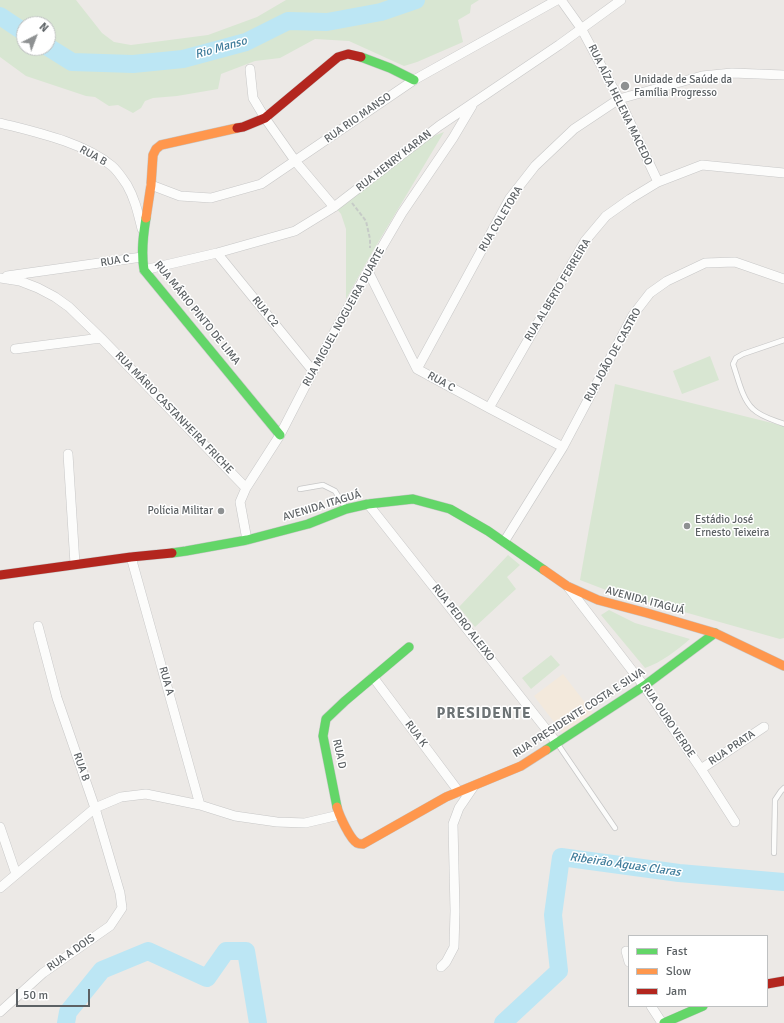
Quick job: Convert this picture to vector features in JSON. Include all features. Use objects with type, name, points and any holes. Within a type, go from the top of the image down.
[{"type":"street","name":"RUA RIO MANSO","points":[[151,184],[180,196],[211,198],[261,184],[296,162],[414,80],[557,0]]},
{"type":"street","name":"RUA AÍZA HELENA MACEDO","points":[[561,0],[581,28],[620,99],[658,182]]},
{"type":"street","name":"RUA HENRY KARAN","points":[[144,270],[295,231],[334,207],[440,126],[621,0]]},
{"type":"street","points":[[265,118],[338,57],[348,54],[358,56],[390,68],[414,80]]},
{"type":"street","points":[[250,69],[253,98],[265,118],[296,162],[334,207]]},
{"type":"street","name":"RUA COLETORA","points":[[417,369],[510,198],[535,166],[574,129],[620,99],[702,76],[732,73],[784,75]]},
{"type":"street","name":"RUA MIGUEL NOGUEIRA DUARTE","points":[[247,540],[240,502],[246,488],[280,435],[313,371],[402,213],[453,138],[474,103]]},
{"type":"street","name":"RUA MÁRIO PINTO DE LIMA","points":[[265,118],[243,127],[161,145],[156,149],[152,162],[151,184],[143,236],[142,257],[144,270],[280,435]]},
{"type":"street","name":"RUA B","points":[[0,123],[37,132],[70,144],[93,153],[113,166],[127,185],[136,203],[143,236]]},
{"type":"street","name":"RUA ALBERTO FERREIRA","points":[[489,408],[585,241],[606,216],[658,182],[702,165],[784,173]]},
{"type":"street","name":"RUA C2","points":[[216,252],[313,371]]},
{"type":"street","name":"RUA C","points":[[0,278],[142,257]]},
{"type":"street","name":"RUA JOÃO DE CASTRO","points":[[504,542],[563,447],[632,315],[650,293],[668,281],[705,263],[735,262],[784,280]]},
{"type":"street","name":"RUA C","points":[[368,271],[417,369],[563,447]]},
{"type":"street","name":"RUA MÁRIO CASTANHEIRA FRICHE","points":[[0,278],[20,281],[38,288],[55,297],[69,307],[101,338],[246,488]]},
{"type":"street","points":[[15,349],[101,338]]},
{"type":"street","points":[[68,454],[75,564]]},
{"type":"street","name":"AVENIDA ITAGUÁ","points":[[0,575],[75,564],[186,551],[247,540],[308,524],[346,509],[368,504],[413,499],[450,509],[488,531],[567,586],[598,600],[715,633],[784,666]]},
{"type":"street","name":"RUA PEDRO ALEIXO","points":[[368,504],[557,743]]},
{"type":"street","name":"RUA A","points":[[131,557],[200,805]]},
{"type":"street","name":"RUA OURO VERDE","points":[[567,586],[644,686],[701,769],[735,822]]},
{"type":"street","name":"RUA B","points":[[38,626],[57,698],[95,808],[120,893],[122,908]]},
{"type":"street","name":"RUA PRESIDENTE COSTA E SILVA","points":[[363,844],[446,797],[521,766],[644,686],[715,633]]},
{"type":"street","name":"RUA D","points":[[363,844],[358,844],[353,840],[339,815],[323,736],[326,719],[345,700],[409,647]]},
{"type":"street","name":"RUA K","points":[[373,677],[459,792]]},
{"type":"street","name":"RUA PRATA","points":[[701,769],[764,727]]},
{"type":"street","points":[[441,967],[446,962],[454,947],[455,911],[452,824],[459,808],[474,786]]},
{"type":"street","points":[[0,888],[95,808],[121,797],[146,794],[200,805],[235,816],[277,822],[304,823],[339,815]]},
{"type":"street","points":[[0,827],[16,874]]},
{"type":"street","name":"RUA A DOIS","points":[[0,1012],[43,973],[110,926],[122,908]]},
{"type":"street","points":[[626,951],[628,958]]},
{"type":"street","points":[[768,984],[784,981]]},
{"type":"street","points":[[652,1007],[663,1023],[701,1007]]},
{"type":"lane","points":[[784,340],[743,354],[736,358],[733,364],[746,401],[754,410],[766,418],[784,424]]},
{"type":"lane","points":[[300,490],[323,485],[335,491],[346,509]]},
{"type":"lane","points":[[557,743],[615,828]]},
{"type":"lane","points":[[774,853],[775,800],[784,788]]},
{"type":"path","points":[[350,199],[366,221],[370,239],[370,250]]},
{"type":"green space","points":[[0,0],[76,0],[102,33],[114,42],[131,45],[208,35],[257,17],[286,0],[479,0],[471,5],[470,13],[458,20],[463,42],[417,62],[404,66],[349,41],[315,39],[280,58],[255,61],[221,74],[218,89],[177,96],[153,98],[145,101],[141,108],[133,113],[118,105],[109,106],[95,97],[86,96],[26,76],[0,57]]},
{"type":"green space","points":[[444,132],[346,299],[346,229],[341,214],[336,208],[426,139]]},
{"type":"green space","points":[[710,356],[719,380],[682,394],[673,371]]},
{"type":"green space","name":"Estádio José Ernesto Teixeira","points":[[615,384],[784,426],[784,638],[780,639],[606,590],[580,580]]},
{"type":"green space","points":[[508,555],[520,565],[507,577],[516,589],[475,627],[459,607]]},
{"type":"green space","points":[[609,610],[635,623],[690,639],[669,656],[645,668],[601,615]]},
{"type":"green space","points":[[551,655],[560,665],[531,689],[522,678]]},
{"type":"sand","points":[[563,674],[593,713],[564,735],[534,696]]},
{"type":"waterway","name":"Rio Manso","points":[[56,52],[72,62],[133,64],[183,59],[246,42],[288,21],[327,22],[381,12],[416,0]]},
{"type":"waterway","name":"Rio Manso","points":[[0,16],[16,27]]},
{"type":"waterway","name":"Ribeirão Águas Claras","points":[[503,1023],[559,971],[553,915],[561,857],[679,873],[784,882]]},
{"type":"waterway","name":"Ribeirão Águas Claras","points":[[66,1023],[68,1012],[102,970],[148,951],[207,978],[226,951],[246,951],[258,1023]]},
{"type":"traffic: fast","points":[[361,57],[390,68],[414,80]]},
{"type":"traffic: fast","points":[[146,218],[143,244],[144,270],[280,435]]},
{"type":"traffic: fast","points":[[172,553],[247,540],[308,524],[346,509],[368,504],[413,499],[450,509],[488,531],[544,570]]},
{"type":"traffic: fast","points":[[546,750],[644,686],[715,633]]},
{"type":"traffic: fast","points":[[337,807],[323,736],[326,719],[409,647]]},
{"type":"traffic: fast","points":[[664,1023],[701,1007]]},
{"type":"traffic: slow","points":[[146,218],[151,185],[153,155],[156,149],[161,145],[237,128]]},
{"type":"traffic: slow","points":[[544,570],[567,586],[598,600],[715,633],[784,666]]},
{"type":"traffic: slow","points":[[337,807],[342,821],[351,837],[357,843],[363,844],[446,797],[521,766],[546,750]]},
{"type":"traffic: jam","points":[[237,128],[265,118],[338,57],[348,54],[361,57]]},
{"type":"traffic: jam","points":[[0,575],[131,557],[172,553]]},
{"type":"traffic: jam","points":[[768,984],[784,981]]},
{"type":"place","name":"Unidade de Saúde da Família Progresso","points":[[625,86]]},
{"type":"place","name":"Polícia Militar","points":[[221,511]]},
{"type":"place","name":"Estádio José Ernesto Teixeira","points":[[687,526]]},
{"type":"district","name":"PRESIDENTE","points":[[484,714]]}]
